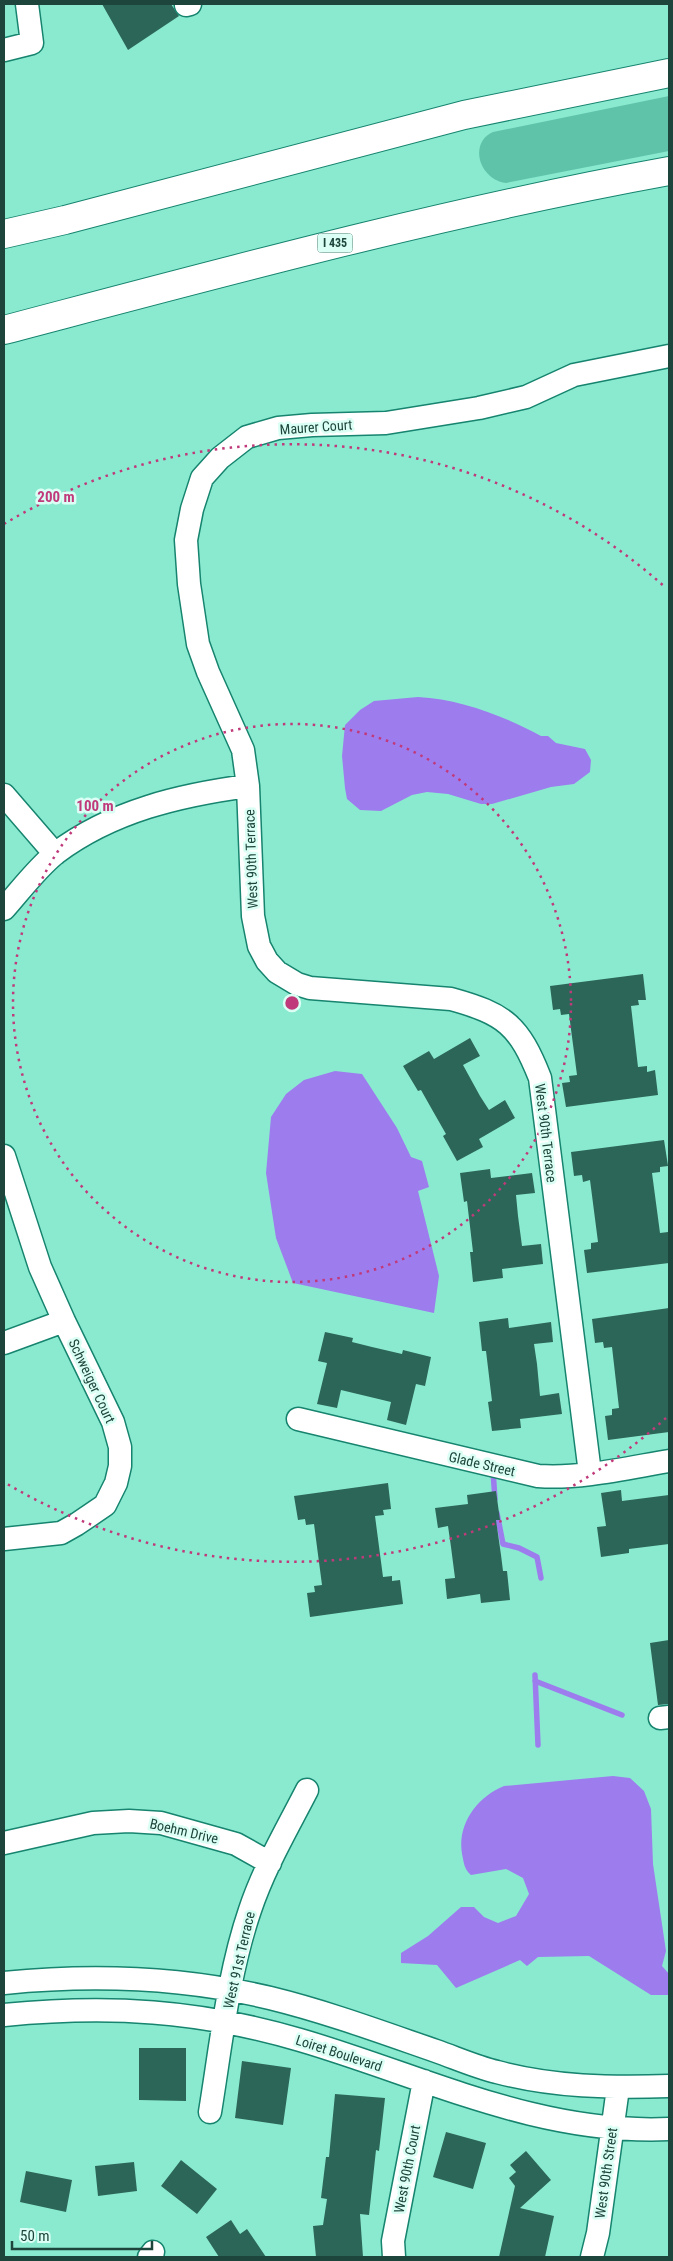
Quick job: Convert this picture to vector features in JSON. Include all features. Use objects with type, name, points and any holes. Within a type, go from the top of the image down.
[{"type":"highway","points":[[4,234],[74,218],[464,115],[669,73]]},
{"type":"highway","name":"I 435","points":[[4,330],[325,246],[496,206],[669,171]]},
{"type":"street","points":[[4,50],[32,43],[27,4]]},
{"type":"street","name":"Maurer Court","points":[[248,786],[243,750],[208,672],[198,644],[189,584],[186,540],[192,509],[202,478],[220,458],[247,437],[278,428],[386,423],[479,408],[526,396],[574,376],[669,356]]},
{"type":"street","points":[[4,909],[55,854],[98,827],[147,807],[194,794],[248,786]]},
{"type":"street","name":"West 90th Terrace","points":[[248,786],[253,916],[259,946],[267,961],[277,972],[297,984],[310,988],[450,999],[467,1004],[503,1020],[528,1046],[540,1078],[590,1473]]},
{"type":"street","points":[[4,795],[55,854]]},
{"type":"street","name":"Schweiger Court","points":[[4,1156],[11,1206],[64,1322],[113,1422],[120,1446],[120,1466],[116,1483],[105,1504],[61,1533],[4,1540]]},
{"type":"street","points":[[4,1343],[64,1322]]},
{"type":"street","name":"Glade Street","points":[[298,1419],[538,1476],[553,1477],[590,1473],[669,1461]]},
{"type":"street","name":"West 91st Terrace","points":[[210,2112],[231,1989],[250,1909],[307,1790]]},
{"type":"street","name":"Boehm Drive","points":[[4,1843],[93,1823],[129,1821],[160,1823],[236,1844],[270,1864]]},
{"type":"street","points":[[4,1983],[49,1979],[119,1978],[164,1980],[231,1989],[320,2012],[496,2072],[561,2084],[618,2088],[669,2086]]},
{"type":"street","name":"Loiret Boulevard","points":[[4,2015],[59,2010],[127,2009],[191,2015],[225,2021],[301,2040],[523,2113],[584,2126],[612,2129],[669,2128]]},
{"type":"street","name":"West 90th Court","points":[[394,2257],[393,2241],[424,2081]]},
{"type":"street","name":"West 90th Street","points":[[592,2257],[598,2233],[618,2088]]},
{"type":"shaded area","points":[[669,96],[669,151],[506,183],[496,180],[489,175],[483,168],[480,160],[479,151],[481,144],[493,132]]},
{"type":"shaded area","points":[[418,697],[434,698],[466,705],[497,715],[541,736],[548,736],[556,743],[585,749],[591,760],[590,772],[574,784],[551,787],[492,804],[481,804],[448,794],[427,792],[412,795],[381,811],[360,810],[347,799],[345,788],[342,756],[345,725],[360,710],[374,701]]},
{"type":"shaded area","points":[[335,1071],[362,1074],[397,1128],[411,1157],[422,1161],[429,1187],[418,1191],[439,1276],[434,1313],[293,1283],[276,1238],[266,1173],[271,1117],[286,1094],[304,1080]]},
{"type":"shaded area","points":[[613,1776],[630,1778],[644,1791],[651,1809],[653,1864],[666,1951],[662,1966],[669,1974],[669,1995],[651,1995],[589,1956],[538,1957],[527,1966],[520,1960],[456,1988],[437,1965],[401,1963],[401,1953],[428,1936],[461,1907],[474,1907],[484,1917],[498,1923],[516,1916],[529,1894],[523,1878],[506,1869],[471,1875],[466,1868],[461,1843],[463,1832],[471,1813],[485,1797],[504,1786]]},
{"type":"building","points":[[102,4],[171,4],[179,16],[128,50]]},
{"type":"building","points":[[643,974],[646,1000],[638,1000],[639,1005],[631,1006],[638,1067],[647,1066],[647,1072],[655,1070],[658,1095],[566,1107],[562,1083],[570,1082],[569,1076],[577,1075],[569,1014],[561,1015],[560,1009],[553,1010],[550,986]]},
{"type":"building","points":[[470,1038],[480,1056],[463,1065],[480,1096],[489,1110],[505,1100],[515,1118],[479,1139],[483,1147],[457,1161],[443,1136],[446,1134],[421,1090],[418,1091],[403,1066],[429,1051],[434,1059]]},
{"type":"building","points":[[664,1140],[668,1166],[660,1167],[660,1172],[652,1173],[660,1233],[668,1232],[669,1263],[587,1273],[584,1250],[591,1249],[591,1243],[598,1242],[590,1180],[583,1182],[582,1175],[574,1176],[571,1152]]},
{"type":"building","points":[[490,1169],[491,1178],[532,1173],[535,1193],[516,1195],[518,1216],[522,1246],[541,1244],[543,1264],[502,1269],[503,1278],[473,1282],[470,1252],[473,1252],[467,1201],[464,1202],[460,1173]]},
{"type":"building","points":[[669,1308],[669,1432],[608,1440],[605,1416],[612,1415],[612,1409],[619,1408],[612,1347],[604,1348],[603,1342],[595,1343],[592,1319]]},
{"type":"building","points":[[508,1318],[509,1328],[551,1322],[553,1342],[534,1344],[540,1396],[559,1393],[562,1414],[520,1419],[521,1428],[492,1431],[488,1402],[492,1401],[486,1351],[482,1351],[479,1322]]},
{"type":"building","points":[[325,1332],[353,1338],[352,1342],[372,1347],[402,1354],[403,1350],[431,1357],[425,1386],[416,1384],[406,1425],[387,1420],[391,1402],[341,1390],[337,1408],[317,1404],[327,1363],[318,1361]]},
{"type":"building","points":[[388,1483],[391,1509],[383,1510],[384,1515],[375,1516],[383,1577],[392,1576],[392,1581],[400,1580],[403,1604],[310,1617],[307,1593],[315,1592],[314,1586],[322,1585],[314,1524],[306,1525],[305,1519],[298,1520],[294,1496]]},
{"type":"building","points":[[621,1490],[622,1501],[669,1495],[669,1544],[629,1549],[629,1553],[601,1557],[597,1527],[606,1526],[601,1493]]},
{"type":"building","points":[[496,1491],[500,1520],[496,1520],[503,1571],[507,1571],[510,1600],[481,1603],[480,1594],[447,1599],[445,1579],[455,1578],[451,1547],[448,1526],[438,1528],[435,1508],[468,1504],[467,1495]]},
{"type":"building","points":[[669,1640],[669,1704],[658,1705],[650,1643]]},
{"type":"building","points":[[139,2048],[186,2048],[186,2101],[139,2100]]},
{"type":"building","points":[[242,2061],[291,2068],[283,2125],[235,2118]]},
{"type":"building","points":[[335,2094],[385,2098],[379,2151],[376,2150],[369,2215],[360,2214],[363,2257],[316,2257],[313,2226],[323,2225],[327,2199],[321,2198],[326,2157],[329,2157]]},
{"type":"building","points":[[446,2132],[486,2143],[473,2189],[433,2177]]},
{"type":"building","points":[[526,2151],[551,2180],[520,2208],[554,2216],[545,2257],[499,2257],[515,2186],[509,2178],[516,2172],[510,2165]]},
{"type":"building","points":[[181,2160],[217,2189],[197,2214],[161,2186]]},
{"type":"building","points":[[134,2162],[137,2191],[98,2196],[95,2166]]},
{"type":"building","points":[[26,2171],[72,2180],[66,2212],[20,2202]]},
{"type":"building","points":[[231,2220],[240,2234],[247,2229],[266,2257],[219,2257],[206,2237]]},
{"type":"waterway","points":[[493,1471],[495,1499]]},
{"type":"waterway","points":[[497,1513],[503,1544],[519,1548],[537,1557],[541,1578]]},
{"type":"waterway","points":[[535,1675],[538,1745]]},
{"type":"waterway","points":[[535,1681],[622,1715]]}]
